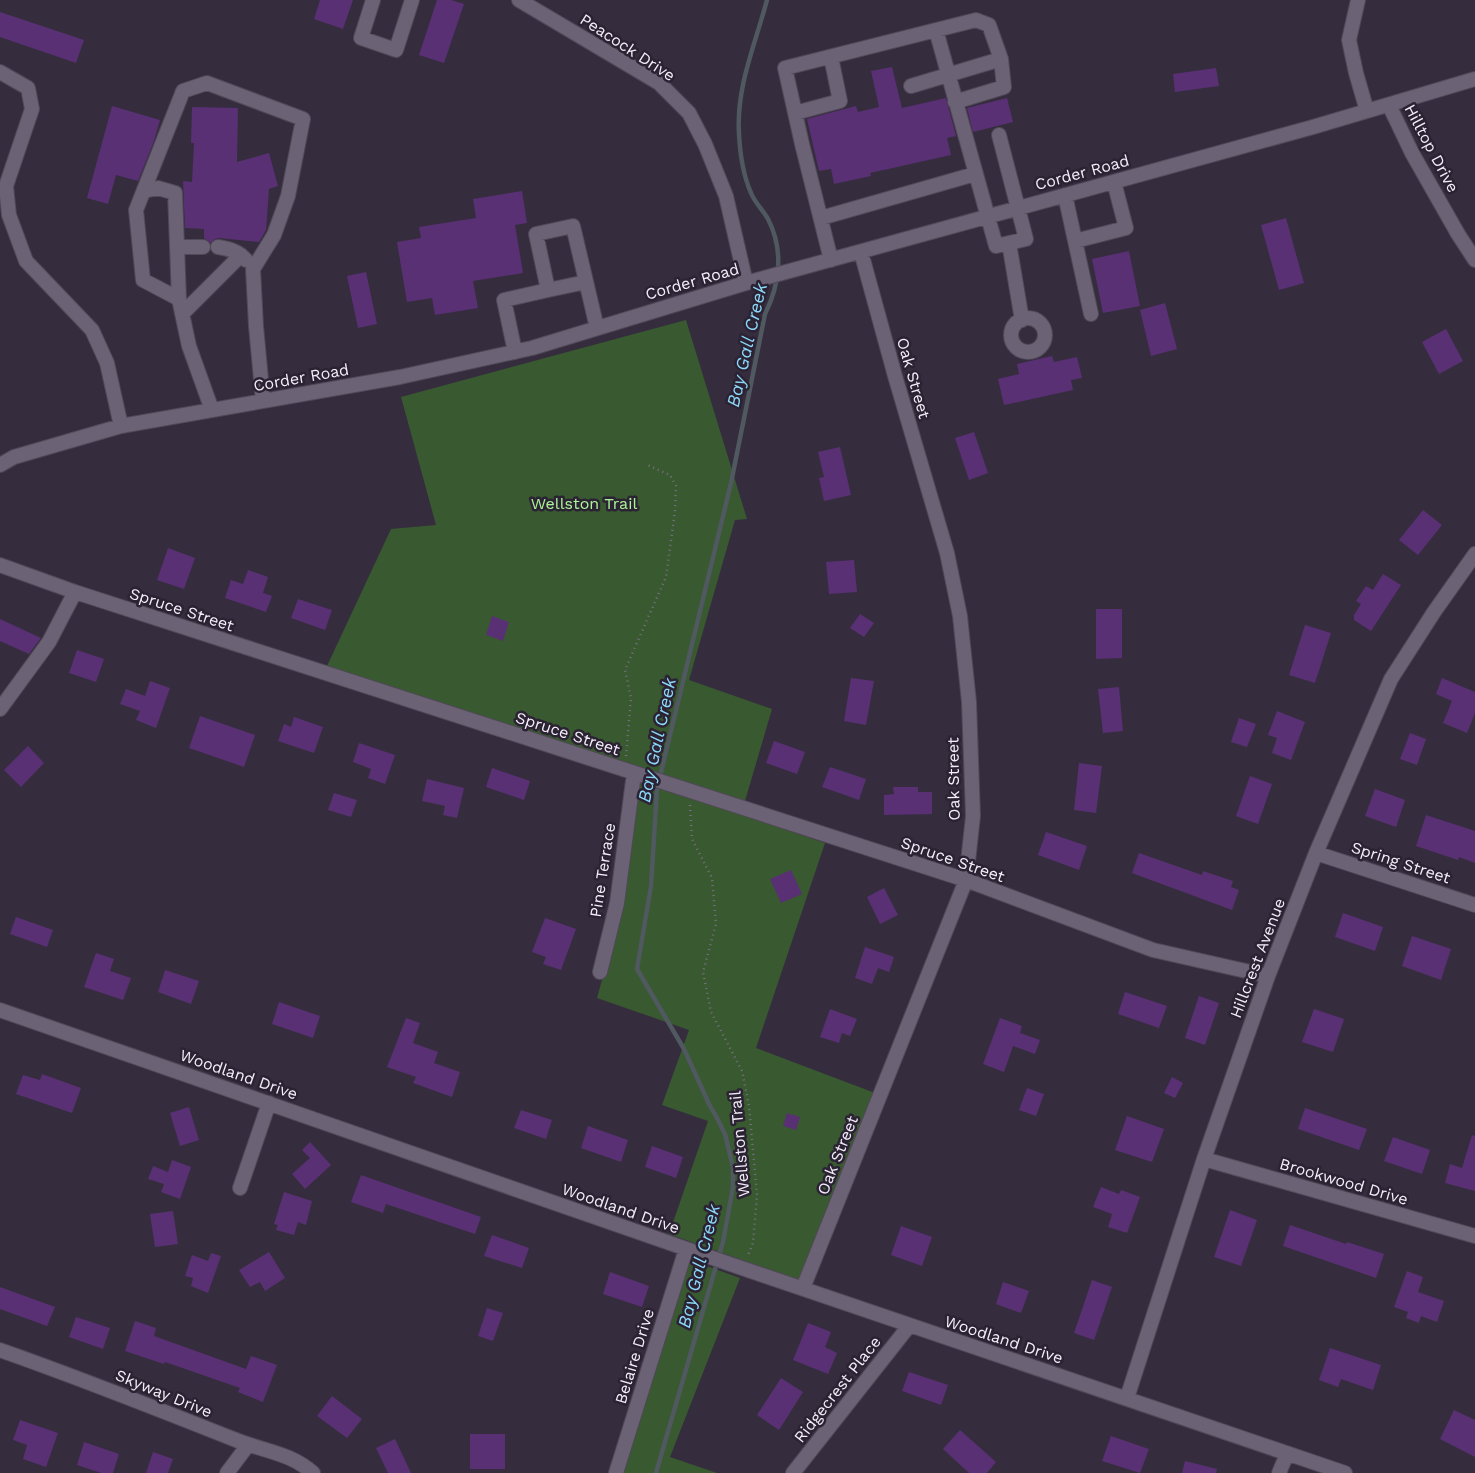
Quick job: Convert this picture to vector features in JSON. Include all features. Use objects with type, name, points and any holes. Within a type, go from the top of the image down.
[{"type":"street","points":[[373,0],[361,38],[396,50],[412,0]]},
{"type":"street","name":"Peacock Drive","points":[[519,0],[659,83],[689,113],[705,144],[726,196],[746,283]]},
{"type":"street","points":[[1358,0],[1349,40],[1367,111]]},
{"type":"street","points":[[831,260],[785,68],[976,20],[989,25],[1001,59],[1004,87],[955,102]]},
{"type":"street","points":[[936,30],[986,217],[996,246],[1026,238],[999,135]]},
{"type":"street","points":[[795,113],[840,100],[831,57]]},
{"type":"street","points":[[911,86],[1001,59]]},
{"type":"street","points":[[0,72],[28,88],[32,109],[6,186],[9,215],[26,261],[92,330],[107,363],[121,426]]},
{"type":"street","name":"Corder Road","points":[[0,465],[14,457],[121,426],[400,377],[515,352],[746,283],[1114,182],[1475,79]]},
{"type":"street","points":[[179,299],[142,280],[136,210],[184,91],[207,83],[303,119],[288,196],[274,235],[253,269],[263,401]]},
{"type":"street","name":"Hilltop Drive","points":[[1389,105],[1412,153],[1475,260]]},
{"type":"street","points":[[821,218],[975,174]]},
{"type":"street","points":[[1075,241],[1126,228],[1114,182]]},
{"type":"street","points":[[144,191],[158,188],[175,193],[179,299],[189,346],[212,410]]},
{"type":"street","points":[[1065,195],[1091,314]]},
{"type":"street","points":[[548,290],[536,234],[573,226],[597,328]]},
{"type":"street","points":[[1009,243],[1022,320]]},
{"type":"street","points":[[177,247],[203,247]]},
{"type":"street","points":[[218,247],[241,255],[253,269]]},
{"type":"street","name":"Oak Street","points":[[803,1288],[966,880],[973,816],[969,702],[960,616],[947,553],[861,252]]},
{"type":"street","points":[[182,314],[241,255]]},
{"type":"street","points":[[515,352],[504,300],[586,282]]},
{"type":"street","name":"Hillcrest Avenue","points":[[1127,1398],[1204,1159],[1268,976],[1316,853],[1391,679],[1434,612],[1475,554]]},
{"type":"street","name":"Spruce Street","points":[[0,566],[74,592],[966,880],[1153,950],[1268,976]]},
{"type":"street","points":[[0,709],[49,642],[74,592]]},
{"type":"street","name":"Pine Terrace","points":[[600,972],[617,903],[634,773]]},
{"type":"street","name":"Spring Street","points":[[1316,853],[1475,905]]},
{"type":"street","name":"Woodland Drive","points":[[0,1010],[702,1255],[1345,1473]]},
{"type":"street","points":[[240,1188],[269,1103]]},
{"type":"street","name":"Brookwood Drive","points":[[1204,1159],[1475,1236]]},
{"type":"street","name":"Belaire Drive","points":[[616,1473],[686,1249]]},
{"type":"street","name":"Ridgecrest Place","points":[[794,1473],[909,1326]]},
{"type":"street","name":"Skyway Drive","points":[[0,1350],[70,1374],[248,1445],[280,1453],[304,1464],[313,1473]]},
{"type":"street","points":[[227,1473],[248,1445]]},
{"type":"street","points":[[1279,1473],[1286,1454]]},
{"type":"path","points":[[634,773],[629,732],[631,698],[625,670],[666,578],[676,511],[676,486],[670,475],[644,464]]},
{"type":"path","name":"Wellston Trail","points":[[684,790],[692,838],[712,878],[716,924],[703,972],[711,1012],[742,1071],[749,1106],[757,1195],[753,1243],[744,1269]]},
{"type":"green space","name":"Wellston Trail","points":[[686,320],[747,519],[735,520],[689,680],[772,709],[745,801],[327,666],[391,529],[436,525],[401,397]]},
{"type":"green space","points":[[637,779],[825,843],[756,1048],[875,1093],[801,1281],[669,1234],[708,1121],[662,1105],[689,1030],[597,998],[624,900]]},
{"type":"green space","points":[[690,1260],[740,1278],[670,1457],[717,1473],[624,1473]]},
{"type":"building","points":[[320,0],[353,0],[343,29],[314,19]]},
{"type":"building","points":[[437,0],[451,0],[464,4],[444,63],[419,55]]},
{"type":"building","points":[[0,12],[84,40],[76,63],[0,37]]},
{"type":"building","points":[[892,67],[902,108],[946,98],[956,136],[947,138],[951,155],[870,173],[871,176],[834,184],[831,169],[819,171],[807,119],[856,106],[858,112],[879,107],[871,71]]},
{"type":"building","points":[[1216,68],[1219,86],[1175,92],[1173,74]]},
{"type":"building","points":[[1007,98],[1013,122],[973,132],[967,108]]},
{"type":"building","points":[[112,106],[160,120],[138,181],[116,175],[108,204],[87,198]]},
{"type":"building","points":[[192,107],[238,108],[237,162],[269,153],[278,186],[269,189],[266,230],[259,242],[219,238],[211,243],[204,238],[204,229],[185,228],[183,181],[192,182],[194,143],[191,143]]},
{"type":"building","points":[[522,191],[527,223],[515,225],[523,273],[473,281],[478,308],[435,315],[432,298],[407,302],[397,242],[421,238],[419,227],[476,218],[473,199]]},
{"type":"building","points":[[1286,218],[1304,283],[1279,290],[1261,225]]},
{"type":"building","points":[[1129,251],[1140,306],[1103,313],[1092,259]]},
{"type":"building","points":[[366,272],[377,324],[358,328],[347,276]]},
{"type":"building","points":[[1165,303],[1177,349],[1151,356],[1140,310]]},
{"type":"building","points":[[1446,329],[1463,361],[1439,374],[1422,342]]},
{"type":"building","points":[[1052,356],[1054,362],[1077,357],[1082,378],[1071,380],[1073,390],[1004,405],[998,379],[1019,374],[1017,364]]},
{"type":"building","points":[[974,432],[988,473],[969,480],[955,438]]},
{"type":"building","points":[[840,447],[851,495],[824,501],[819,478],[824,477],[818,452]]},
{"type":"building","points":[[1423,510],[1442,525],[1418,555],[1399,540]]},
{"type":"building","points":[[168,548],[195,558],[184,589],[157,580]]},
{"type":"building","points":[[854,560],[857,592],[829,594],[826,562]]},
{"type":"building","points":[[248,570],[268,577],[263,593],[272,596],[266,612],[225,598],[231,580],[243,584]]},
{"type":"building","points":[[1383,574],[1401,585],[1371,631],[1354,620],[1354,615],[1361,604],[1356,601],[1366,586],[1373,590]]},
{"type":"building","points":[[298,599],[332,610],[325,630],[291,618]]},
{"type":"building","points":[[1096,609],[1122,609],[1122,658],[1096,659]]},
{"type":"building","points":[[860,614],[874,623],[864,637],[850,628]]},
{"type":"building","points":[[492,616],[509,622],[503,641],[486,635]]},
{"type":"building","points":[[0,619],[41,638],[29,654],[0,641]]},
{"type":"building","points":[[1305,625],[1331,633],[1315,683],[1289,675]]},
{"type":"building","points":[[77,650],[104,659],[96,682],[69,673]]},
{"type":"building","points":[[851,678],[874,681],[866,725],[844,721]]},
{"type":"building","points":[[1442,678],[1475,692],[1475,713],[1467,733],[1443,723],[1452,701],[1436,694]]},
{"type":"building","points":[[150,681],[170,688],[156,728],[136,720],[140,711],[120,704],[126,689],[145,696]]},
{"type":"building","points":[[1119,687],[1123,731],[1103,733],[1098,689]]},
{"type":"building","points":[[1277,711],[1305,722],[1291,760],[1272,753],[1277,738],[1268,735]]},
{"type":"building","points":[[200,716],[255,735],[244,767],[189,748]]},
{"type":"building","points":[[294,717],[323,727],[314,753],[278,741],[284,724],[291,727]]},
{"type":"building","points":[[1239,718],[1256,724],[1247,747],[1231,742]]},
{"type":"building","points":[[1410,733],[1426,739],[1417,765],[1400,759]]},
{"type":"building","points":[[774,741],[805,752],[797,774],[766,763]]},
{"type":"building","points":[[359,743],[395,755],[385,784],[368,778],[371,769],[353,762]]},
{"type":"building","points":[[28,746],[44,763],[21,787],[4,770]]},
{"type":"building","points":[[1079,763],[1102,766],[1096,813],[1074,810]]},
{"type":"building","points":[[830,767],[866,779],[859,800],[822,787]]},
{"type":"building","points":[[492,768],[530,781],[524,800],[486,787]]},
{"type":"building","points":[[1250,776],[1272,784],[1258,824],[1236,816]]},
{"type":"building","points":[[427,779],[464,788],[457,818],[443,815],[445,806],[422,801]]},
{"type":"building","points":[[893,787],[918,787],[918,792],[932,792],[932,814],[884,815],[884,795],[894,794]]},
{"type":"building","points":[[1375,789],[1405,800],[1396,827],[1365,816]]},
{"type":"building","points":[[334,793],[357,800],[351,817],[328,810]]},
{"type":"building","points":[[1426,815],[1475,831],[1475,863],[1459,857],[1458,860],[1416,846]]},
{"type":"building","points":[[1046,832],[1087,846],[1079,870],[1038,855]]},
{"type":"building","points":[[1139,853],[1202,875],[1203,871],[1233,881],[1231,887],[1239,890],[1232,910],[1132,873]]},
{"type":"building","points":[[791,870],[802,894],[781,903],[770,879]]},
{"type":"building","points":[[884,888],[898,915],[880,924],[867,897]]},
{"type":"building","points":[[1343,913],[1383,927],[1375,951],[1335,937]]},
{"type":"building","points":[[16,917],[53,930],[47,947],[10,934]]},
{"type":"building","points":[[545,918],[576,929],[561,970],[543,964],[546,957],[532,952]]},
{"type":"building","points":[[1412,936],[1451,949],[1441,980],[1402,966]]},
{"type":"building","points":[[865,947],[894,957],[889,972],[878,968],[872,984],[855,978]]},
{"type":"building","points":[[96,953],[114,959],[110,971],[131,978],[123,1000],[84,987]]},
{"type":"building","points":[[165,970],[199,981],[191,1004],[158,992]]},
{"type":"building","points":[[1125,992],[1167,1006],[1159,1028],[1118,1014]]},
{"type":"building","points":[[1199,996],[1219,1003],[1205,1045],[1185,1038]]},
{"type":"building","points":[[279,1002],[320,1016],[313,1038],[272,1024]]},
{"type":"building","points":[[830,1009],[857,1019],[850,1036],[842,1033],[839,1043],[820,1037]]},
{"type":"building","points":[[1314,1009],[1344,1019],[1333,1052],[1302,1042]]},
{"type":"building","points":[[406,1018],[420,1023],[413,1043],[438,1052],[434,1063],[460,1072],[452,1097],[413,1083],[416,1077],[387,1067]]},
{"type":"building","points":[[1000,1018],[1022,1026],[1020,1033],[1040,1040],[1035,1054],[1013,1046],[1004,1072],[983,1064]]},
{"type":"building","points":[[42,1074],[81,1088],[72,1113],[16,1094],[23,1075],[40,1080]]},
{"type":"building","points":[[1172,1077],[1183,1083],[1175,1098],[1164,1093]]},
{"type":"building","points":[[1027,1088],[1044,1094],[1036,1116],[1019,1110]]},
{"type":"building","points":[[189,1107],[199,1140],[180,1146],[170,1113]]},
{"type":"building","points":[[1305,1108],[1367,1129],[1359,1150],[1298,1129]]},
{"type":"building","points":[[521,1110],[552,1120],[546,1139],[514,1128]]},
{"type":"building","points":[[787,1113],[800,1117],[796,1130],[783,1126]]},
{"type":"building","points":[[1127,1116],[1164,1129],[1152,1162],[1115,1150]]},
{"type":"building","points":[[588,1126],[628,1140],[621,1162],[581,1148]]},
{"type":"building","points":[[1472,1135],[1475,1136],[1475,1191],[1445,1183],[1450,1164],[1462,1168]]},
{"type":"building","points":[[1393,1137],[1430,1150],[1422,1174],[1384,1161]]},
{"type":"building","points":[[310,1142],[331,1165],[305,1189],[292,1174],[310,1158],[302,1150]]},
{"type":"building","points":[[652,1146],[683,1157],[676,1178],[645,1167]]},
{"type":"building","points":[[172,1160],[191,1167],[180,1199],[161,1192],[164,1184],[148,1179],[153,1166],[168,1172]]},
{"type":"building","points":[[361,1175],[481,1217],[475,1234],[386,1204],[383,1213],[351,1202]]},
{"type":"building","points":[[1101,1187],[1119,1194],[1121,1190],[1140,1197],[1127,1233],[1108,1227],[1112,1214],[1093,1207]]},
{"type":"building","points":[[284,1192],[312,1201],[306,1225],[298,1222],[294,1235],[276,1230],[278,1225],[274,1224]]},
{"type":"building","points":[[1230,1210],[1257,1220],[1241,1266],[1214,1257]]},
{"type":"building","points":[[173,1211],[178,1244],[155,1247],[150,1214]]},
{"type":"building","points":[[1290,1225],[1346,1244],[1347,1242],[1384,1254],[1376,1278],[1283,1246]]},
{"type":"building","points":[[901,1226],[932,1237],[922,1266],[891,1255]]},
{"type":"building","points":[[492,1235],[529,1248],[522,1268],[484,1256]]},
{"type":"building","points":[[269,1252],[285,1278],[265,1291],[260,1282],[250,1287],[239,1270]]},
{"type":"building","points":[[211,1253],[221,1256],[208,1293],[191,1286],[193,1278],[185,1276],[192,1255],[208,1261]]},
{"type":"building","points":[[1407,1271],[1423,1277],[1418,1292],[1444,1301],[1437,1322],[1421,1316],[1419,1323],[1406,1318],[1408,1312],[1394,1307]]},
{"type":"building","points":[[610,1272],[649,1286],[642,1307],[603,1294]]},
{"type":"building","points":[[1092,1280],[1112,1287],[1094,1340],[1074,1333]]},
{"type":"building","points":[[1003,1282],[1029,1291],[1021,1313],[996,1304]]},
{"type":"building","points":[[0,1287],[55,1307],[47,1326],[0,1309]]},
{"type":"building","points":[[487,1308],[503,1313],[493,1341],[478,1336]]},
{"type":"building","points":[[76,1317],[110,1328],[103,1349],[69,1337]]},
{"type":"building","points":[[135,1321],[156,1328],[154,1336],[246,1369],[251,1356],[277,1365],[263,1402],[238,1392],[240,1388],[165,1362],[164,1364],[125,1351]]},
{"type":"building","points":[[808,1323],[831,1332],[825,1347],[837,1353],[828,1374],[793,1360]]},
{"type":"building","points":[[1330,1348],[1381,1365],[1373,1390],[1341,1379],[1338,1387],[1319,1380]]},
{"type":"building","points":[[909,1372],[948,1385],[941,1405],[902,1391]]},
{"type":"building","points":[[781,1378],[803,1392],[779,1430],[757,1415]]},
{"type":"building","points":[[332,1396],[362,1419],[347,1438],[317,1416]]},
{"type":"building","points":[[1454,1410],[1475,1420],[1475,1457],[1440,1439]]},
{"type":"building","points":[[20,1420],[58,1433],[46,1467],[23,1459],[27,1445],[13,1440]]},
{"type":"building","points":[[960,1430],[996,1462],[987,1473],[969,1473],[943,1449]]},
{"type":"building","points":[[470,1434],[505,1434],[505,1469],[470,1469]]},
{"type":"building","points":[[1111,1436],[1149,1449],[1140,1473],[1102,1461]]},
{"type":"building","points":[[395,1439],[411,1473],[388,1473],[376,1448]]},
{"type":"building","points":[[84,1442],[119,1454],[113,1473],[101,1473],[77,1465]]},
{"type":"building","points":[[153,1452],[173,1459],[168,1473],[146,1473]]},
{"type":"building","points":[[1185,1461],[1217,1469],[1216,1473],[1182,1473]]},
{"type":"waterway","name":"Bay Gall Creek","points":[[656,1473],[723,1242],[733,1187],[733,1167],[725,1134],[684,1049],[637,969],[651,886],[657,789],[731,483],[765,314],[777,279],[778,255],[773,231],[748,186],[742,164],[739,134],[740,100],[743,83],[767,0]]}]
